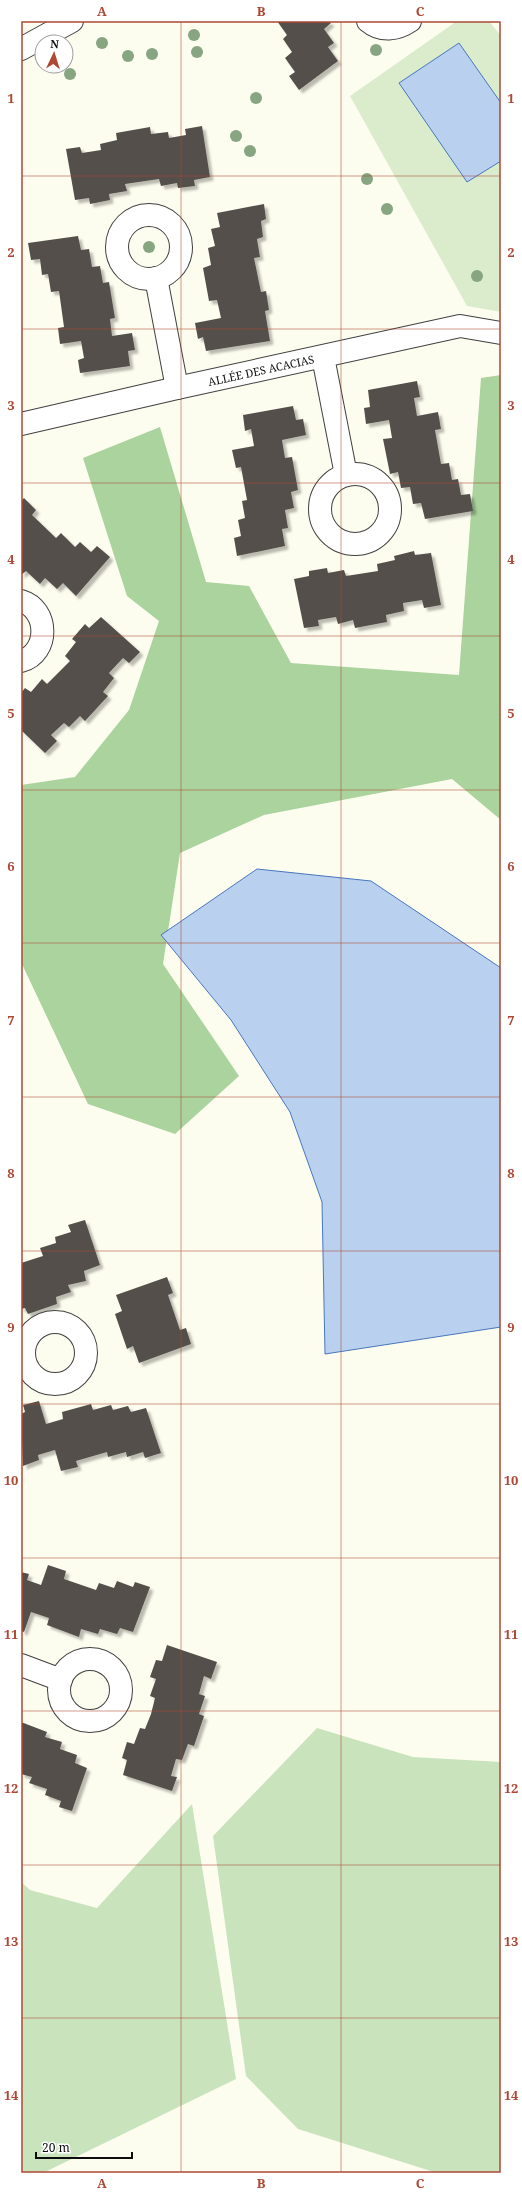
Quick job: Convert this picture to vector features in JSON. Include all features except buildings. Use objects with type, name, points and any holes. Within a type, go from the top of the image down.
[{"type":"street","points":[[21,50],[72,21]]},
{"type":"street","points":[[368,21],[382,28],[392,29],[402,27],[410,21]]},
{"type":"street","points":[[156,278],[177,388]]},
{"type":"street","name":"ALLÉE DES ACACIAS","points":[[21,424],[460,326],[501,333]]},
{"type":"street","points":[[323,357],[346,475]]},
{"type":"street","points":[[21,601],[34,608],[41,618],[43,630],[41,643],[34,654],[21,661]]},
{"type":"street","points":[[21,1666],[61,1680]]},
{"type":"green space","points":[[457,21],[489,21],[501,36],[501,312],[467,306],[350,96]]},
{"type":"green space","points":[[501,375],[501,820],[452,779],[264,815],[180,853],[163,964],[239,1076],[175,1134],[88,1104],[21,962],[21,785],[75,777],[129,710],[159,621],[127,596],[83,458],[160,427],[206,582],[249,586],[291,663],[459,675],[481,378]]},
{"type":"green space","points":[[317,1728],[413,1757],[501,1762],[501,2173],[437,2173],[298,2129],[246,2076],[213,1836]]},
{"type":"green space","points":[[192,1804],[236,2079],[43,2173],[21,2173],[21,1882],[30,1890],[97,1908]]},
{"type":"water","points":[[459,43],[501,103],[501,161],[467,182],[399,83]]},
{"type":"water","points":[[257,869],[371,881],[501,968],[501,1327],[325,1354],[322,1202],[290,1112],[231,1020],[161,935]]}]
